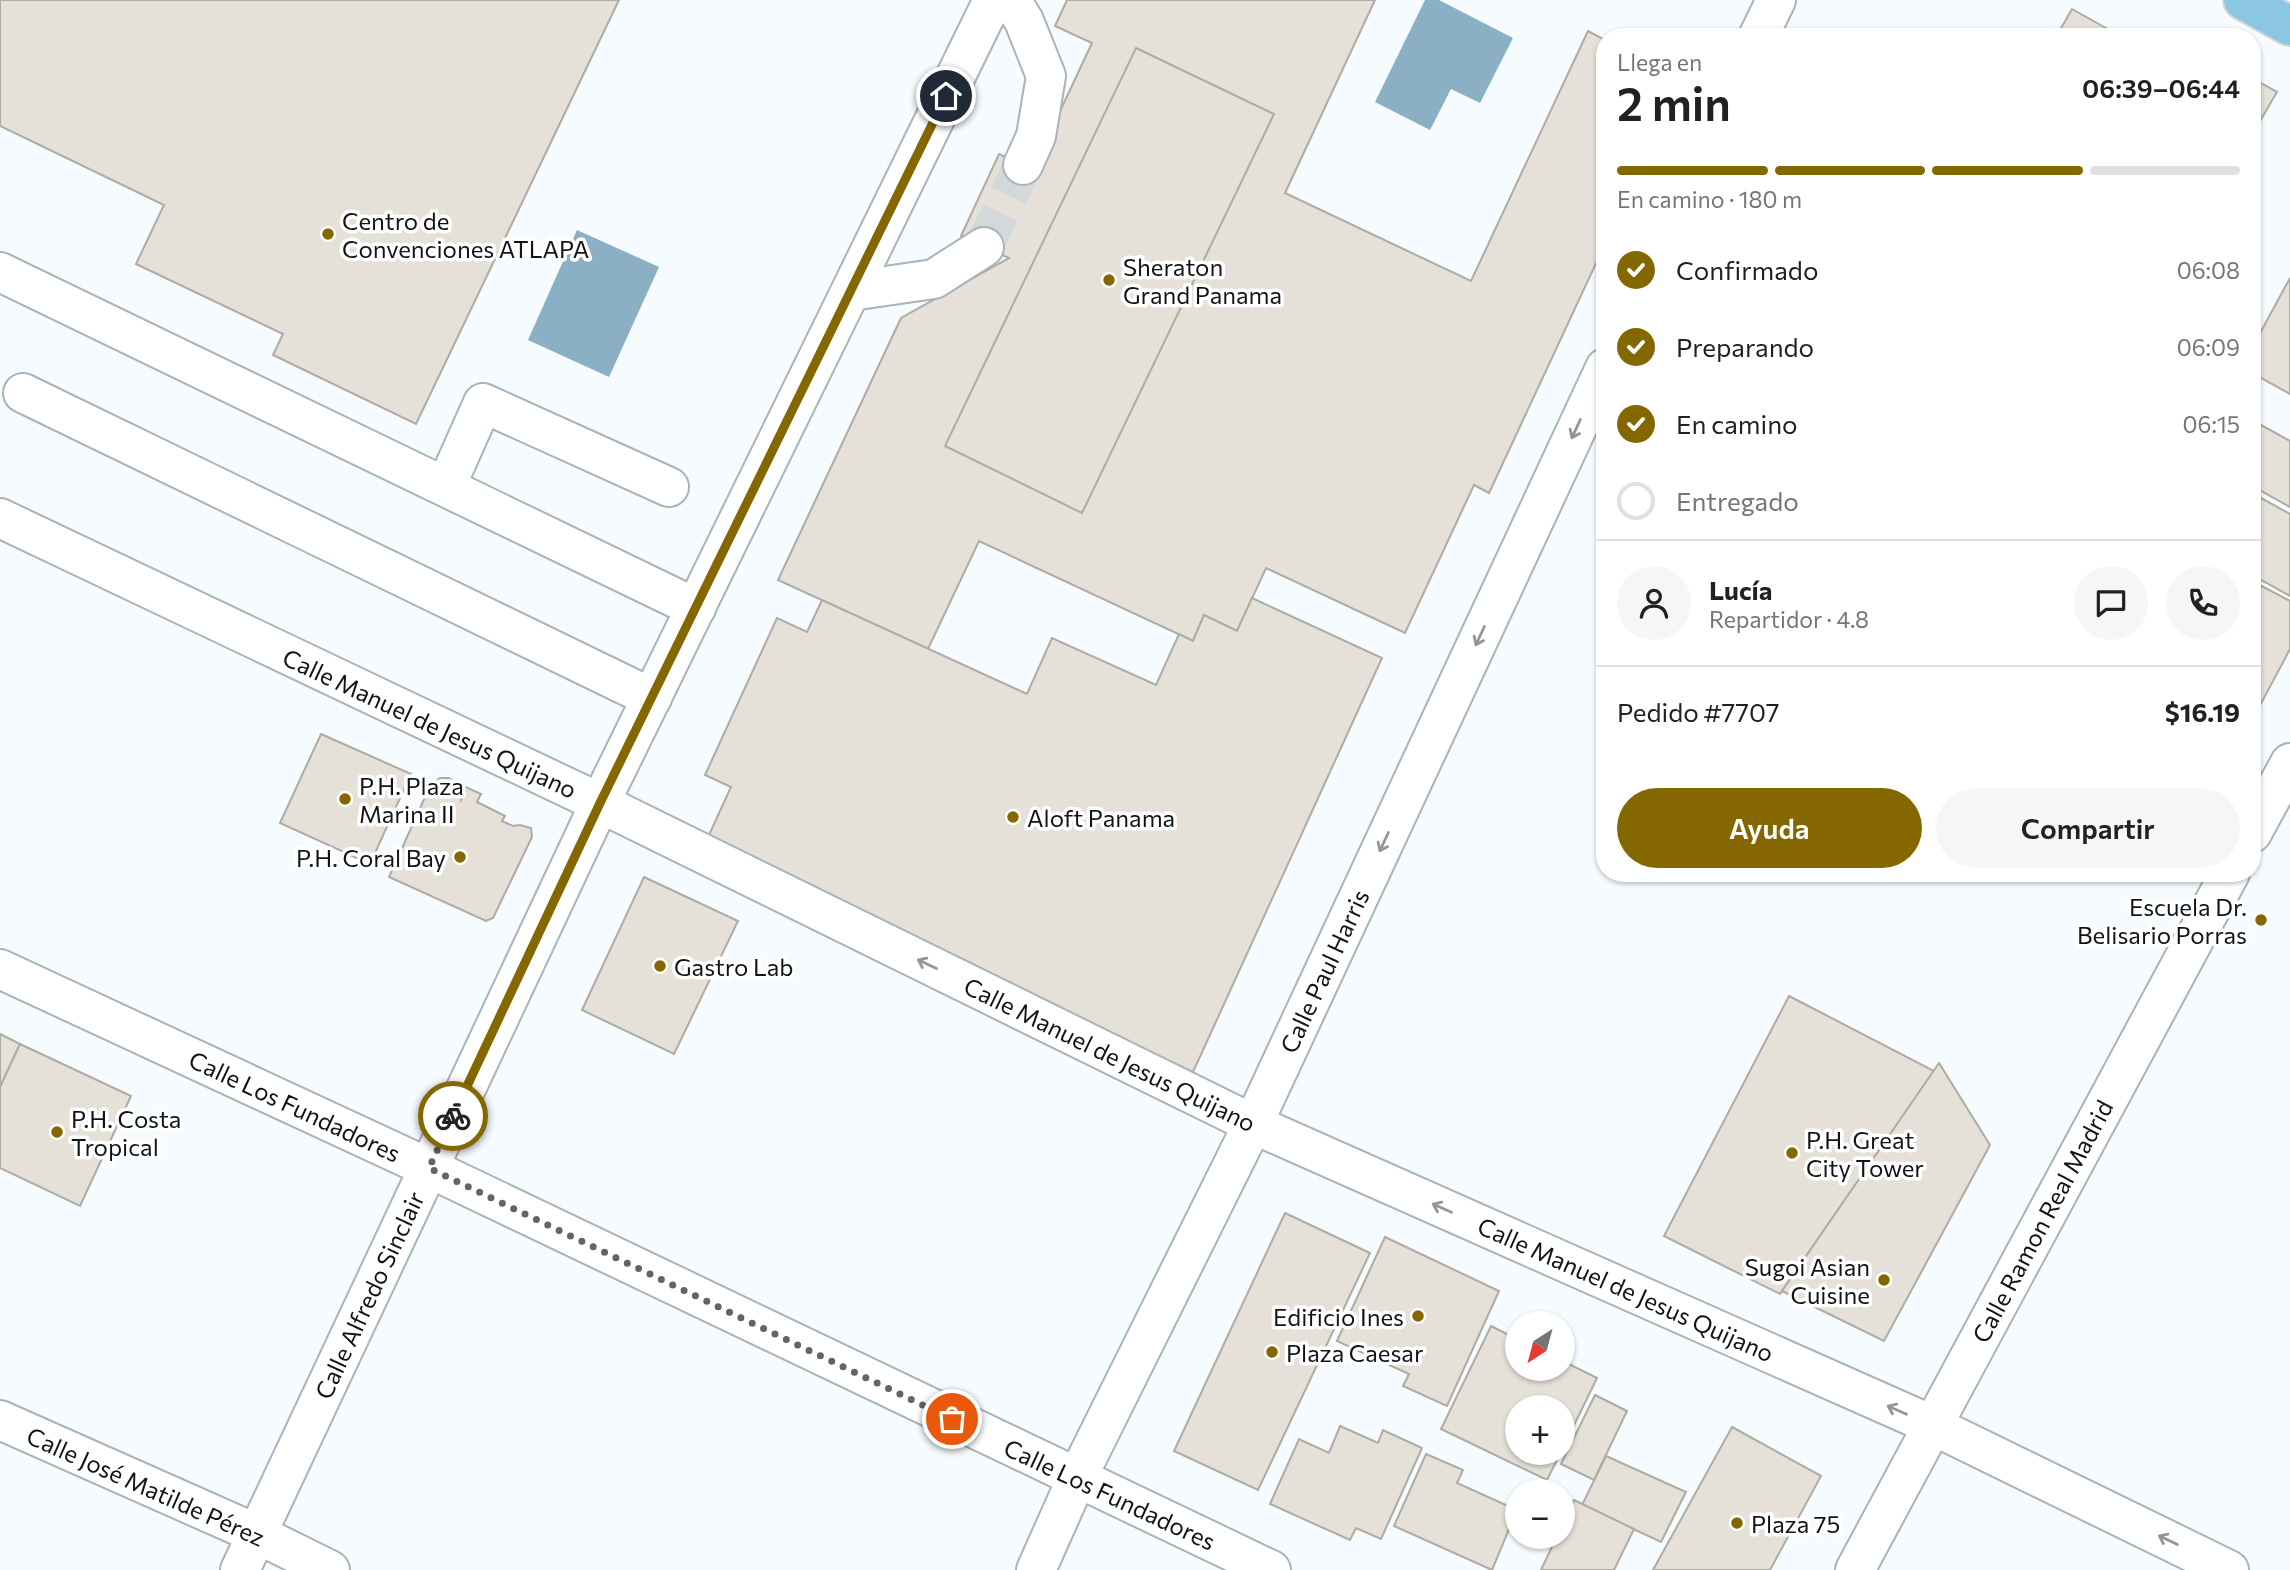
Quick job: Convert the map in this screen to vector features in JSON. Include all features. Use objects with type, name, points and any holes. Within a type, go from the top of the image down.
[{"type":"main road","points":[[2243,0],[2290,26]]},
{"type":"street","name":"Calle Alfredo Sinclair","points":[[240,1570],[600,803],[993,0]]},
{"type":"street","points":[[1011,0],[1024,21],[1046,76],[1036,136],[1023,165]]},
{"type":"street","points":[[1762,28],[1776,0]]},
{"type":"street","points":[[851,291],[934,279],[984,247]]},
{"type":"street","points":[[0,272],[696,608]]},
{"type":"street","name":"Calle Paul Harris","points":[[1036,1570],[1077,1478],[1253,1124],[1596,387]]},
{"type":"street","points":[[23,393],[652,698]]},
{"type":"street","points":[[446,486],[483,403],[669,487]]},
{"type":"street","name":"Calle Manuel de Jesus Quijano","points":[[0,517],[600,803],[1253,1124],[1932,1425],[2229,1570]]},
{"type":"street","points":[[2261,816],[2290,763]]},
{"type":"street","name":"Calle Ramon Real Madrid","points":[[1855,1570],[2226,882]]},
{"type":"street","name":"Calle Los Fundadores","points":[[0,969],[429,1168],[1271,1570]]},
{"type":"street","name":"Calle José Matilde Pérez","points":[[0,1420],[257,1534],[330,1570]]},
{"type":"water","points":[[1425,0],[1439,0],[1513,38],[1480,103],[1451,89],[1430,130],[1375,102]]},
{"type":"water","points":[[577,230],[659,267],[609,377],[528,340]]},
{"type":"building","name":"Centro de Convenciones ATLAPA","points":[[0,0],[619,0],[416,424],[273,355],[283,334],[136,264],[164,205],[0,126]]},
{"type":"building","points":[[1067,0],[1375,0],[1285,193],[1471,281],[1588,31],[1596,35],[1596,263],[1489,493],[1474,485],[1405,633],[1266,568],[1237,631],[1204,615],[1193,641],[979,541],[928,649],[778,580],[901,318],[1009,258],[961,236],[999,154],[1033,169],[1092,43],[1055,26]]},
{"type":"building","points":[[2072,9],[2106,28],[2061,28]]},
{"type":"building","name":"Sheraton Grand Panama","points":[[1136,48],[1274,114],[1082,513],[945,446]]},
{"type":"building","points":[[2261,83],[2277,92],[2261,120]]},
{"type":"building","points":[[2290,278],[2290,394],[2261,378],[2261,331]]},
{"type":"building","points":[[2261,425],[2290,441],[2290,507],[2261,491]]},
{"type":"building","points":[[2261,498],[2290,514],[2290,596],[2261,580]]},
{"type":"building","points":[[2261,586],[2290,601],[2290,649],[2261,704]]},
{"type":"building","name":"Aloft Panama","points":[[1252,598],[1382,658],[1193,1072],[703,848],[731,787],[705,775],[777,618],[807,632],[822,600],[1027,694],[1052,638],[1156,685],[1179,634],[1193,641],[1204,615],[1237,631]]},
{"type":"building","name":"P.H. Plaza Marina II","points":[[321,734],[411,774],[370,864],[280,823]]},
{"type":"building","name":"P.H. Coral Bay","points":[[440,778],[449,778],[456,784],[461,800],[466,787],[481,794],[477,802],[505,816],[502,821],[513,826],[531,828],[532,837],[493,918],[486,921],[389,877],[430,786]]},
{"type":"building","name":"Gastro Lab","points":[[644,877],[738,921],[674,1054],[582,1010]]},
{"type":"building","name":"P.H. Great City Tower","points":[[1789,996],[1934,1071],[1780,1294],[1664,1236]]},
{"type":"building","points":[[0,1034],[20,1044],[0,1087]]},
{"type":"building","name":"P.H. Costa Tropical","points":[[20,1044],[131,1096],[80,1206],[0,1168],[0,1087]]},
{"type":"building","points":[[1939,1063],[1990,1145],[1884,1341],[1782,1291]]},
{"type":"building","name":"Plaza Caesar","points":[[1285,1213],[1370,1253],[1258,1490],[1174,1451]]},
{"type":"building","name":"Edificio Ines","points":[[1385,1237],[1499,1291],[1447,1406],[1403,1386],[1409,1374],[1337,1341]]},
{"type":"building","points":[[1491,1326],[1505,1333],[1505,1381],[1575,1381],[1575,1367],[1597,1378],[1575,1423],[1575,1395],[1505,1395],[1505,1460],[1441,1429]]},
{"type":"building","points":[[1595,1395],[1627,1411],[1594,1480],[1563,1465],[1575,1465],[1575,1436]]},
{"type":"building","points":[[1340,1426],[1378,1443],[1383,1430],[1422,1448],[1381,1539],[1356,1528],[1350,1540],[1270,1504],[1299,1439],[1329,1453]]},
{"type":"building","name":"Plaza 75","points":[[1732,1427],[1821,1476],[1770,1570],[1653,1570]]},
{"type":"building","points":[[1426,1454],[1463,1470],[1457,1483],[1505,1505],[1505,1539],[1492,1570],[1394,1526]]},
{"type":"building","points":[[1606,1456],[1686,1492],[1661,1542],[1582,1505]]},
{"type":"building","points":[[1516,1465],[1554,1465],[1548,1479]]},
{"type":"building","points":[[1575,1500],[1634,1529],[1614,1570],[1541,1570],[1551,1549],[1575,1549]]},
{"type":"tunnel","points":[[984,247],[1023,165]]},
{"type":"way so far","points":[[453,1116],[429,1168],[952,1419]]},
{"type":"place","name":"Centro de Convenciones ATLAPA","points":[[328,234]]},
{"type":"place","name":"Sheraton Grand Panama","points":[[1109,280]]},
{"type":"place","name":"P.H. Plaza Marina II","points":[[345,799]]},
{"type":"place","name":"Aloft Panama","points":[[1013,817]]},
{"type":"place","name":"P.H. Coral Bay","points":[[460,857]]},
{"type":"place","name":"Escuela Dr. Belisario Porras","points":[[2261,920]]},
{"type":"place","name":"Gastro Lab","points":[[660,966]]},
{"type":"place","name":"P.H. Costa Tropical","points":[[57,1132]]},
{"type":"place","name":"P.H. Great City Tower","points":[[1792,1153]]},
{"type":"place","name":"Sugoi Asian Cuisine","points":[[1884,1280]]},
{"type":"place","name":"Edificio Ines","points":[[1418,1316]]},
{"type":"place","name":"Plaza Caesar","points":[[1272,1352]]},
{"type":"place","name":"Plaza 75","points":[[1737,1523]]},
{"type":"route","points":[[453,1116],[600,803],[946,96]]}]
